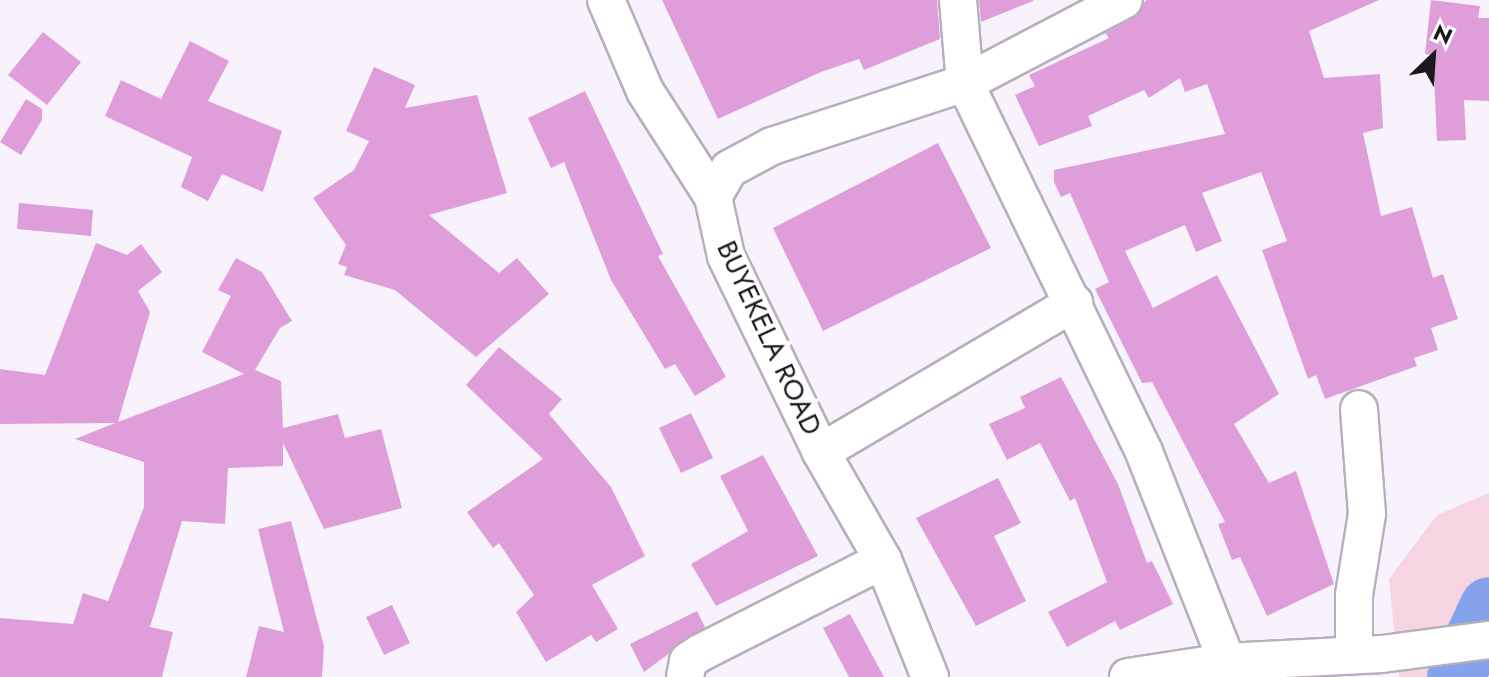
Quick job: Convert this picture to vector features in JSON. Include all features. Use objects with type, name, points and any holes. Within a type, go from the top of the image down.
[{"type":"street","points":[[606,0],[645,91],[713,197],[729,169],[772,146],[965,83],[1124,0]]},
{"type":"street","points":[[958,0],[965,83],[1074,303],[1180,535],[1229,669]]},
{"type":"street","name":"BUYEKELA ROAD","points":[[713,197],[726,256],[821,452],[883,560],[930,677]]},
{"type":"street","points":[[821,452],[1074,303]]},
{"type":"street","points":[[1359,409],[1367,514],[1354,595],[1368,654]]},
{"type":"street","points":[[685,677],[688,661],[700,653],[883,560]]},
{"type":"street","points":[[1128,677],[1489,640]]},
{"type":"shaded area","points":[[1489,493],[1489,677],[1399,677],[1389,579],[1437,515]]},
{"type":"building","points":[[662,0],[937,0],[940,39],[864,70],[859,59],[821,72],[718,119]]},
{"type":"building","points":[[979,0],[1033,0],[1033,1],[981,22]]},
{"type":"building","points":[[1146,0],[1379,0],[1309,31],[1324,78],[1380,74],[1383,128],[1363,133],[1381,216],[1412,207],[1433,278],[1443,274],[1458,319],[1431,328],[1438,350],[1414,358],[1417,366],[1325,399],[1316,375],[1308,379],[1262,250],[1287,241],[1261,172],[1202,193],[1222,241],[1196,252],[1185,225],[1125,251],[1153,308],[1217,275],[1279,394],[1234,424],[1269,483],[1296,471],[1334,584],[1267,616],[1240,557],[1232,560],[1218,524],[1225,522],[1152,382],[1142,383],[1095,289],[1109,282],[1070,193],[1061,197],[1054,182],[1054,170],[1225,134],[1207,84],[1185,92],[1180,78],[1149,98],[1144,90],[1088,116],[1092,126],[1039,146],[1015,95],[1035,86],[1029,75],[1109,38],[1105,33],[1134,18]]},
{"type":"building","points":[[1431,0],[1480,6],[1478,18],[1489,18],[1489,101],[1464,100],[1466,140],[1437,141],[1433,55],[1425,54]]},
{"type":"building","points":[[43,32],[81,62],[47,105],[8,75]]},
{"type":"building","points":[[190,41],[229,61],[208,101],[282,131],[263,192],[222,174],[208,201],[181,187],[192,157],[105,116],[121,80],[161,99]]},
{"type":"building","points":[[374,67],[415,85],[405,108],[477,95],[507,193],[429,215],[499,273],[517,258],[549,294],[476,357],[395,290],[344,275],[347,267],[338,264],[346,245],[313,198],[354,170],[369,141],[346,131]]},
{"type":"building","points":[[585,91],[663,254],[658,256],[726,377],[695,396],[675,364],[665,369],[611,280],[564,162],[551,168],[528,118]]},
{"type":"building","points":[[26,99],[42,109],[42,120],[21,155],[0,142]]},
{"type":"building","points":[[938,143],[991,248],[823,331],[773,228]]},
{"type":"building","points":[[19,203],[93,210],[91,236],[17,229]]},
{"type":"building","points":[[96,243],[127,255],[141,244],[162,272],[138,291],[150,312],[118,422],[244,374],[202,352],[231,296],[218,290],[236,258],[262,272],[292,321],[280,328],[255,370],[281,381],[283,428],[338,414],[345,438],[381,429],[402,508],[324,529],[283,443],[283,466],[228,468],[225,524],[182,521],[150,627],[173,632],[162,677],[0,677],[0,618],[73,624],[83,593],[108,601],[144,507],[144,462],[75,439],[115,423],[0,424],[0,369],[45,375]]},
{"type":"building","points":[[499,347],[562,399],[549,414],[611,487],[645,556],[592,585],[618,629],[596,642],[591,635],[546,662],[516,612],[534,595],[499,543],[493,548],[467,512],[543,459],[466,385]]},
{"type":"building","points":[[1061,377],[1118,484],[1147,563],[1152,561],[1173,604],[1120,630],[1115,621],[1067,647],[1048,612],[1107,582],[1075,498],[1070,501],[1040,443],[1007,460],[989,424],[1025,408],[1020,397]]},
{"type":"building","points":[[691,413],[713,458],[681,473],[659,428]]},
{"type":"building","points":[[763,455],[818,556],[716,606],[691,564],[748,531],[720,476]]},
{"type":"building","points":[[998,478],[1021,523],[994,536],[1026,601],[976,626],[916,518]]},
{"type":"building","points":[[291,521],[324,646],[322,677],[246,677],[259,626],[284,632],[258,529]]},
{"type":"building","points":[[392,605],[410,643],[384,655],[366,617]]},
{"type":"building","points":[[697,611],[705,627],[644,672],[630,644]]},
{"type":"building","points":[[850,614],[884,677],[849,677],[823,628]]},
{"type":"waterway","points":[[1456,677],[1489,606]]}]
